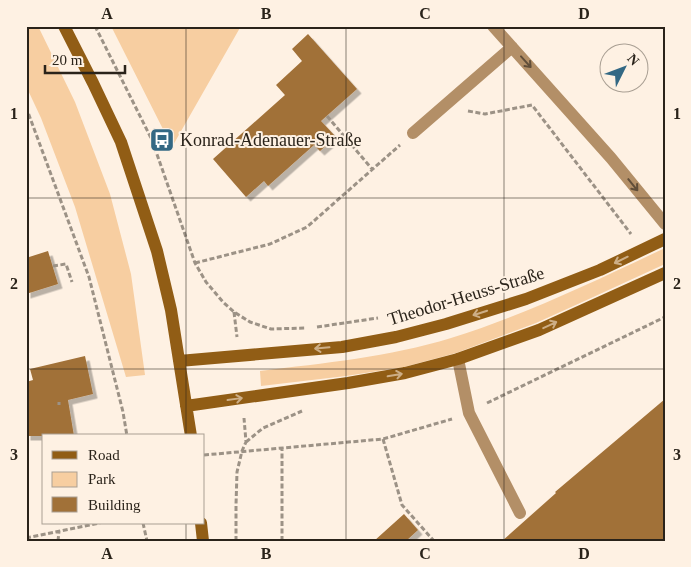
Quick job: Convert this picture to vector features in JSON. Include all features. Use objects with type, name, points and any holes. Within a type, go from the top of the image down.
[{"type":"main road","points":[[64,26],[121,142],[157,251],[171,310],[191,434]]},
{"type":"main road","name":"Theodor-Heuss-Straße","points":[[179,361],[342,347],[396,337],[446,324],[526,299],[600,270],[665,238]]},
{"type":"main road","points":[[186,406],[348,383],[405,373],[458,359],[539,330],[665,273]]},
{"type":"main road","points":[[201,524],[202,541]]},
{"type":"street","points":[[493,26],[611,158],[665,224]]},
{"type":"street","points":[[413,133],[512,47]]},
{"type":"street","points":[[458,359],[469,412],[520,513]]},
{"type":"path","points":[[95,26],[152,140],[195,263],[206,282],[222,302],[250,322],[271,329],[312,328],[380,318]]},
{"type":"path","points":[[450,101],[461,109],[484,114],[532,105],[632,235],[624,238]]},
{"type":"path","points":[[26,107],[88,276],[128,434]]},
{"type":"path","points":[[326,116],[372,169]]},
{"type":"path","points":[[195,263],[270,244],[307,227],[413,133]]},
{"type":"path","points":[[53,266],[66,264],[72,282]]},
{"type":"path","points":[[383,439],[402,505],[434,541]]},
{"type":"path","points":[[236,541],[237,472],[246,442]]},
{"type":"path","points":[[282,448],[282,541]]},
{"type":"path","points":[[205,455],[242,451]]},
{"type":"path","points":[[26,538],[95,524]]},
{"type":"path","points":[[143,524],[147,541]]},
{"type":"path","points":[[58,541],[59,531]]},
{"type":"green space","points":[[26,26],[38,26],[75,102],[110,194],[131,274],[145,375],[126,377],[75,207],[41,118],[26,86]]},
{"type":"green space","points":[[111,26],[241,26],[172,147]]},
{"type":"green space","points":[[665,248],[665,264],[536,323],[456,353],[404,367],[261,386],[260,371],[380,355],[428,345],[479,329],[560,297]]},
{"type":"building","points":[[308,34],[357,89],[321,121],[336,137],[320,151],[314,145],[268,186],[264,181],[246,197],[213,159],[285,95],[276,85],[302,61],[292,49]]},
{"type":"building","points":[[48,251],[58,284],[26,294],[26,258]]},
{"type":"building","points":[[85,356],[93,394],[68,400],[74,434],[26,436],[26,382],[33,380],[30,369]]},
{"type":"building","points":[[665,399],[665,541],[502,541],[555,492]]},
{"type":"building","points":[[404,514],[418,530],[406,541],[374,541]]},
{"type":"place","name":"Konrad-Adenauer-Straße","points":[[162,140]]}]
